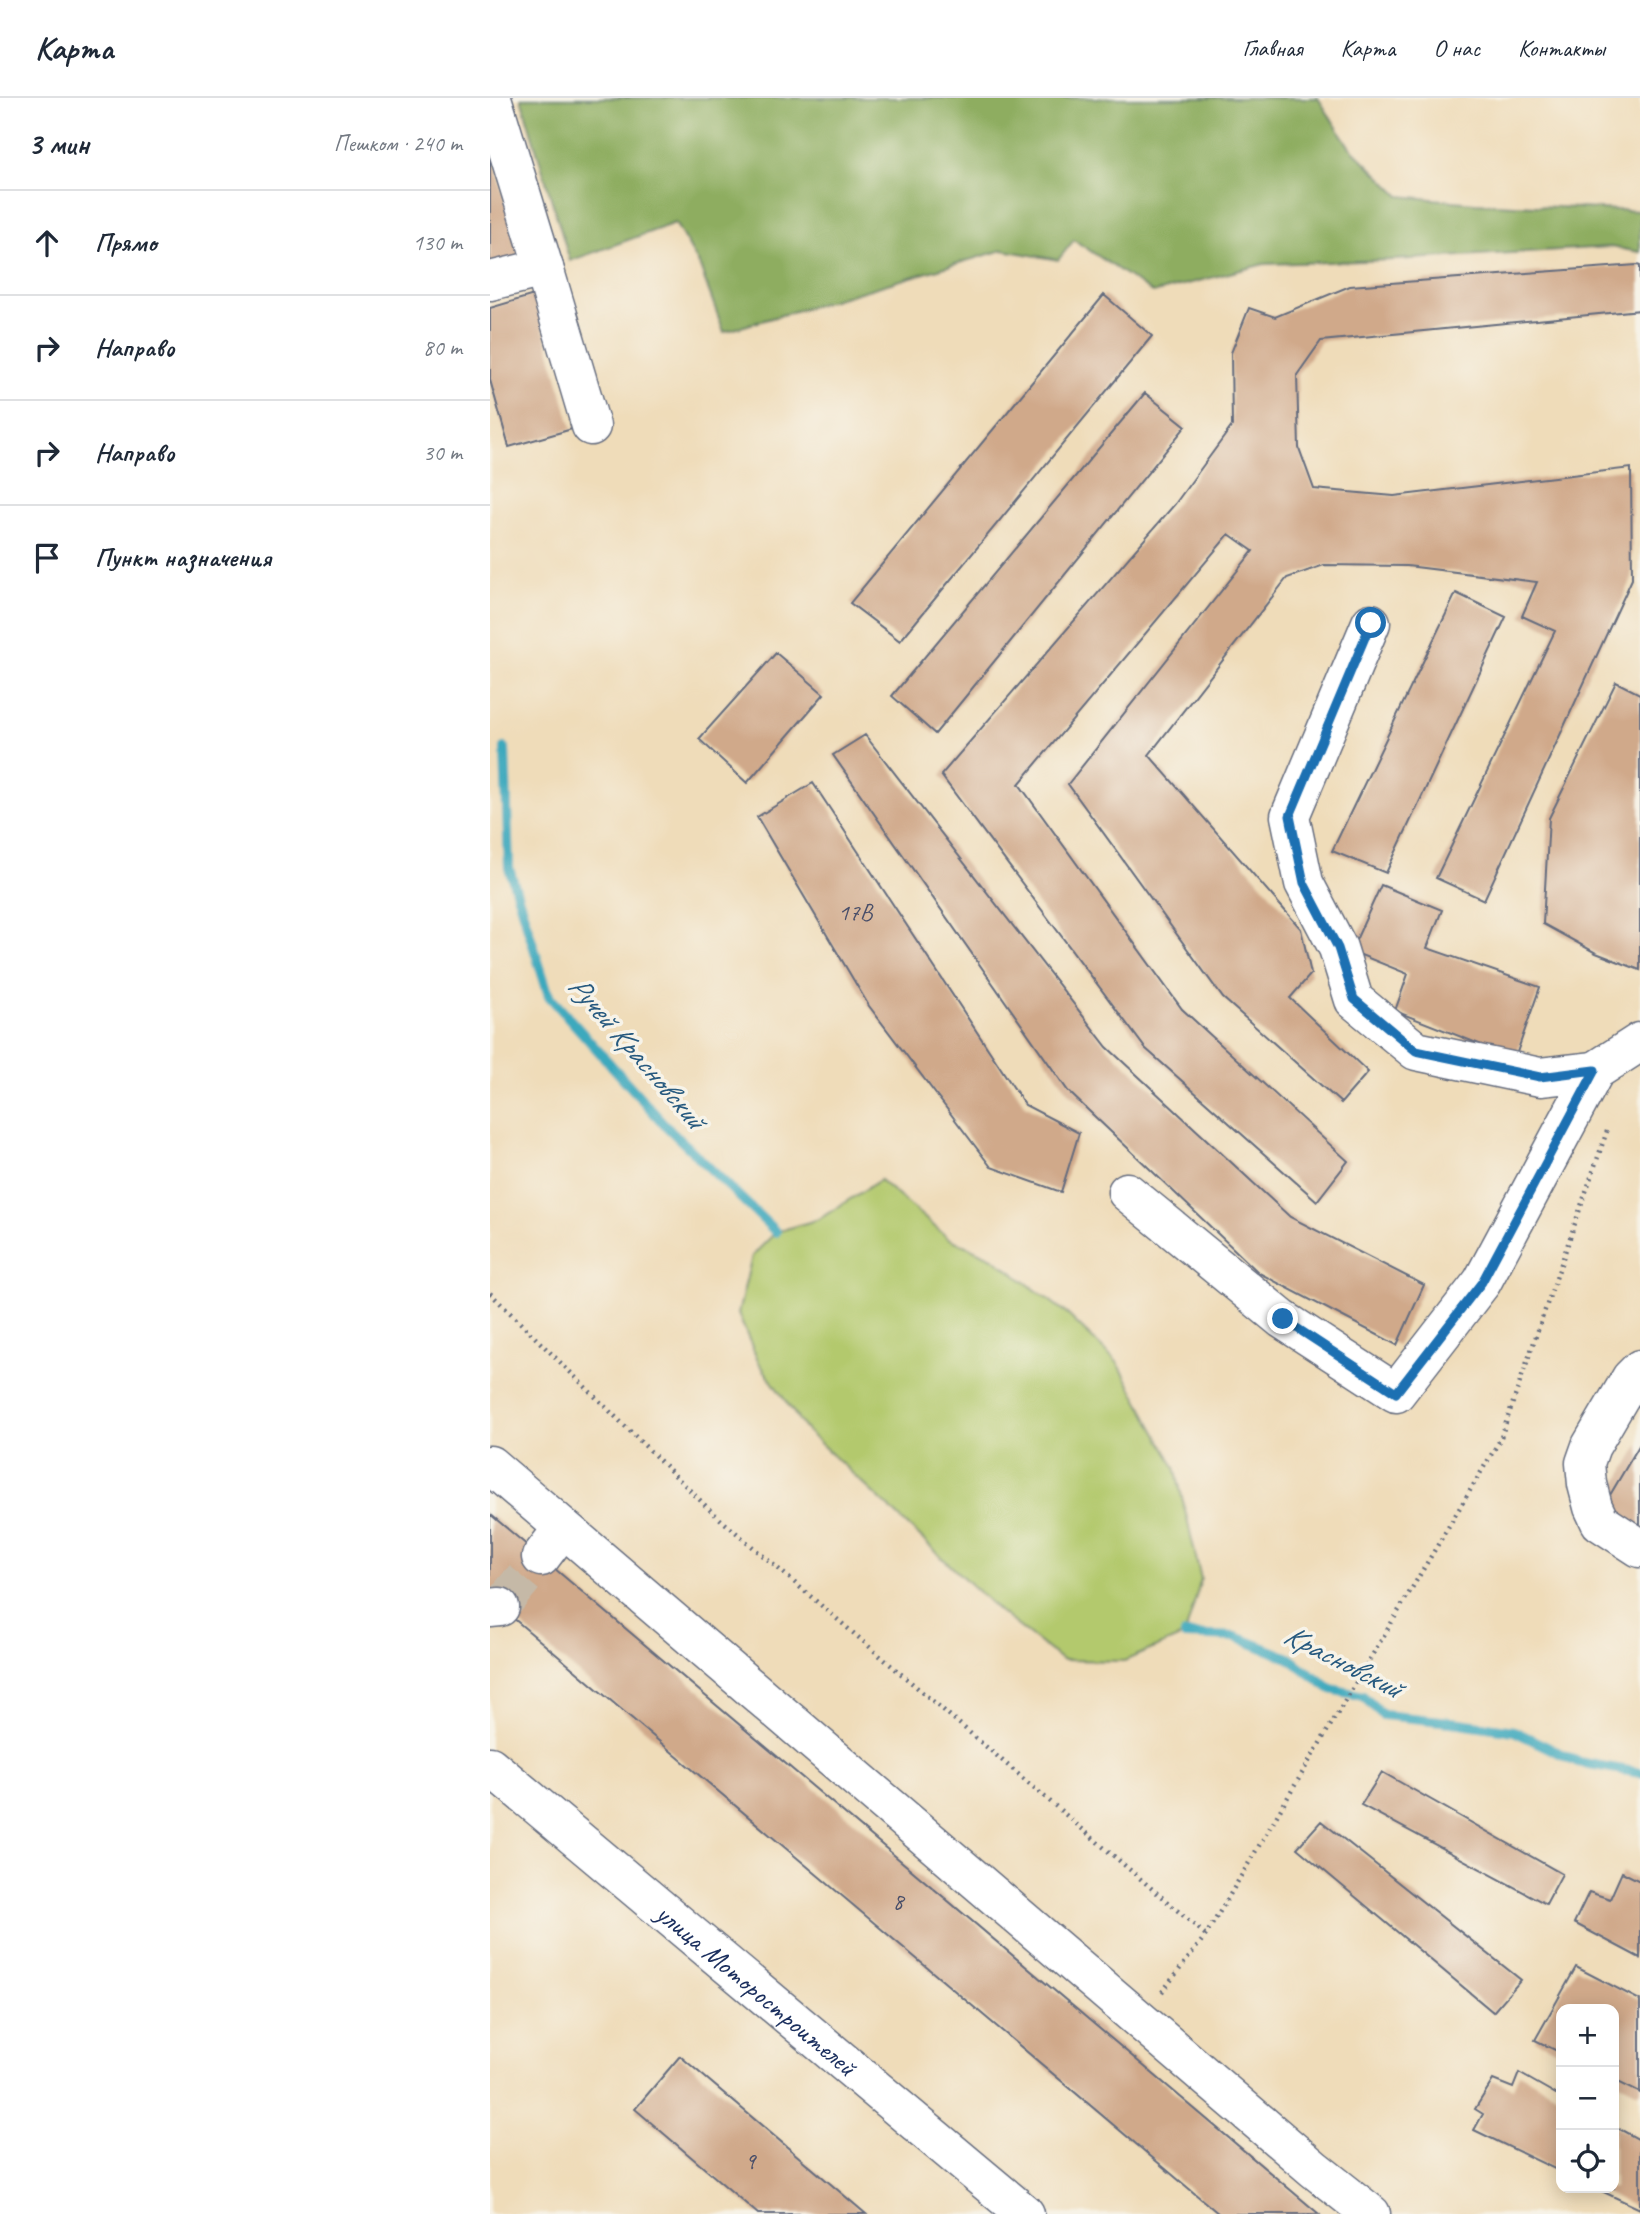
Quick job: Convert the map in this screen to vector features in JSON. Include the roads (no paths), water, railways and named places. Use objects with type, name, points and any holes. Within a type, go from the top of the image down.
[{"type":"street","points":[[492,98],[591,426]]},
{"type":"street","points":[[490,281],[544,268]]},
{"type":"street","points":[[1371,623],[1290,816],[1304,883],[1338,948],[1354,999],[1416,1051],[1540,1077],[1595,1070],[1640,1042]]},
{"type":"street","points":[[1127,1192],[1283,1319],[1396,1393],[1482,1282],[1595,1070]]},
{"type":"street","points":[[1640,1368],[1631,1378],[1591,1446],[1585,1463],[1587,1484],[1600,1522],[1640,1548]]},
{"type":"street","points":[[490,1465],[552,1543],[1140,2021],[1371,2214]]},
{"type":"street","name":"улица Моторостроителей","points":[[490,1766],[1025,2214]]},
{"type":"waterway","name":"Ручей Красновский","points":[[505,748],[509,868],[549,996],[664,1124],[776,1232]]},
{"type":"waterway","name":"Красновский","points":[[1185,1635],[1236,1637],[1289,1658],[1331,1689],[1363,1696],[1383,1715],[1514,1731],[1578,1762],[1640,1773]]},
{"type":"tunnel","points":[[500,1607],[541,1557]]}]
